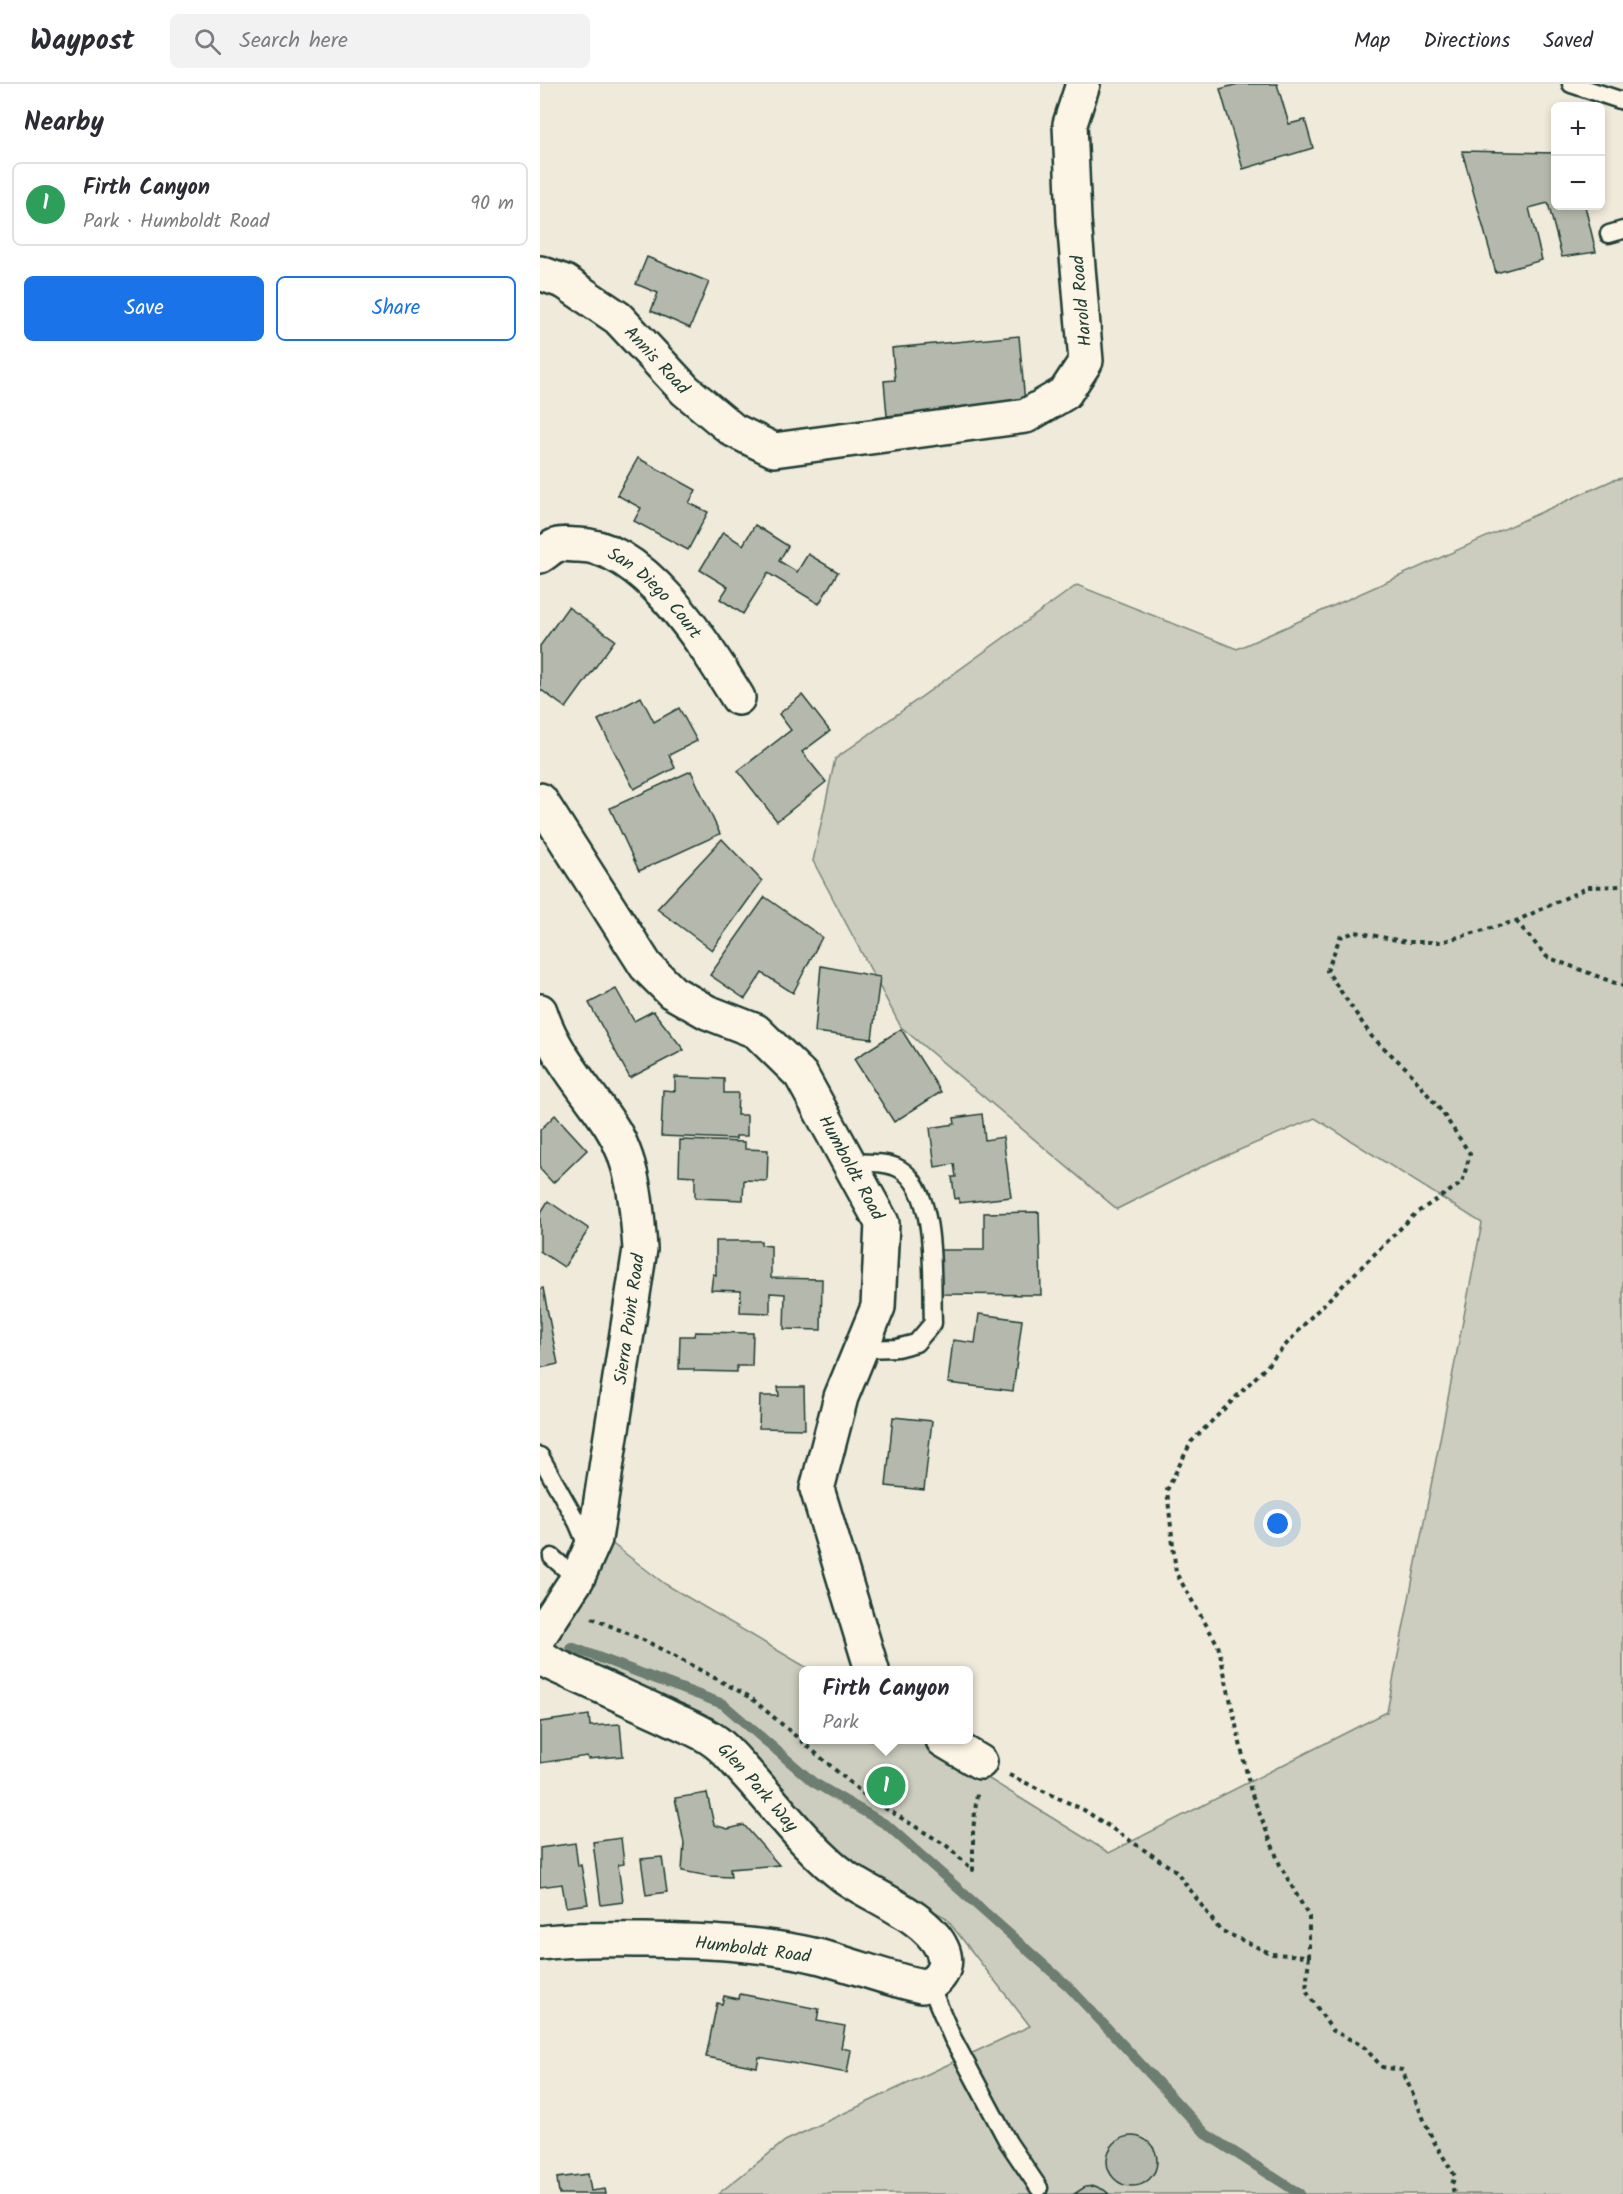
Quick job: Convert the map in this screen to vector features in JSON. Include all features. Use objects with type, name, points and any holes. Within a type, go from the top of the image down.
[{"type":"street","name":"Harold Road","points":[[774,450],[1026,416],[1065,393],[1086,361],[1074,220],[1070,124],[1083,84]]},
{"type":"street","name":"Annis Road","points":[[540,273],[565,282],[618,318],[686,390],[733,430],[774,450]]},
{"type":"street","name":"San Diego Court","points":[[540,556],[557,545],[585,545],[624,560],[674,604],[708,650],[738,698]]},
{"type":"street","name":"Humboldt Road","points":[[541,806],[646,966],[672,992],[707,1011],[756,1031],[801,1075],[882,1223],[878,1307],[841,1397],[817,1489],[870,1666]]},
{"type":"street","name":"Sierra Point Road","points":[[540,1011],[544,1026],[558,1051],[611,1126],[629,1170],[637,1209],[640,1249],[599,1523],[576,1579],[540,1635]]},
{"type":"street","name":"Glen Park Way","points":[[540,1656],[552,1664],[689,1727],[717,1743],[820,1855],[846,1878],[914,1919],[937,1941],[943,1950],[938,1972]]},
{"type":"street","points":[[951,1744],[981,1762]]},
{"type":"street","name":"Humboldt Road","points":[[540,1943],[594,1939],[777,1949],[842,1962],[905,1983],[922,1986],[938,1972]]},
{"type":"lane","points":[[1571,84],[1623,101]]},
{"type":"lane","points":[[850,1162],[876,1163],[899,1169],[916,1184],[929,1219],[933,1323],[916,1343],[897,1348],[861,1349]]},
{"type":"lane","points":[[540,1456],[577,1522],[576,1579]]},
{"type":"lane","points":[[552,1557],[576,1579]]},
{"type":"lane","points":[[938,1972],[952,2037],[1008,2142],[1039,2188]]},
{"type":"path","points":[[1454,2194],[1452,2184],[1455,2176],[1433,2140],[1402,2070],[1382,2067],[1363,2046],[1332,2030],[1306,1992],[1309,1917],[1280,1865],[1251,1792],[1218,1645],[1176,1573],[1167,1490],[1191,1442],[1264,1369],[1310,1318],[1416,1213],[1462,1183],[1470,1154],[1442,1112],[1407,1069],[1372,1036],[1327,971],[1340,937],[1356,932],[1407,942],[1442,942],[1516,921],[1589,887],[1623,886]]},
{"type":"path","points":[[1516,921],[1547,957],[1623,986]]},
{"type":"path","points":[[576,1579],[648,1642],[750,1697],[799,1739]]},
{"type":"path","points":[[805,1744],[867,1797],[947,1846],[973,1870],[973,1830],[981,1762],[1084,1810],[1176,1871],[1220,1929],[1272,1954],[1309,1956]]},
{"type":"shaded area","points":[[1623,478],[1623,2194],[718,2194],[785,2141],[1030,2026],[945,1917],[839,1861],[709,1719],[549,1644],[610,1542],[665,1584],[804,1666],[799,1666],[799,1744],[932,1744],[1109,1853],[1387,1712],[1482,1223],[1315,1118],[1211,1162],[1117,1209],[901,1027],[813,861],[835,759],[1077,585],[1237,649],[1613,480]]},
{"type":"building","points":[[1238,84],[1277,84],[1289,124],[1305,120],[1313,148],[1243,169],[1220,89]]},
{"type":"building","points":[[1462,151],[1551,153],[1551,210],[1586,210],[1596,252],[1562,257],[1548,203],[1529,208],[1542,260],[1496,273]]},
{"type":"building","points":[[647,257],[709,282],[690,328],[651,311],[658,293],[636,284]]},
{"type":"building","points":[[1019,336],[1025,403],[887,416],[884,381],[895,380],[892,348]]},
{"type":"building","points":[[638,458],[696,490],[689,503],[708,512],[688,550],[634,521],[641,508],[617,495]]},
{"type":"building","points":[[755,525],[788,546],[779,561],[797,572],[808,554],[838,572],[819,604],[768,573],[743,614],[720,599],[728,587],[700,570],[723,532],[743,545]]},
{"type":"building","points":[[568,607],[615,640],[566,708],[540,689],[540,646]]},
{"type":"building","points":[[802,695],[830,731],[802,752],[826,782],[777,821],[738,771],[791,730],[779,714]]},
{"type":"building","points":[[641,697],[654,722],[679,708],[697,741],[669,755],[675,768],[634,789],[598,720]]},
{"type":"building","points":[[691,771],[720,834],[639,871],[610,808]]},
{"type":"building","points":[[722,839],[762,881],[712,950],[657,909]]},
{"type":"building","points":[[765,897],[822,937],[793,993],[762,973],[745,999],[710,975]]},
{"type":"building","points":[[821,966],[880,977],[872,1039],[815,1032]]},
{"type":"building","points":[[616,989],[634,1021],[653,1011],[684,1050],[630,1078],[589,1003]]},
{"type":"building","points":[[901,1029],[941,1092],[894,1122],[854,1059]]},
{"type":"building","points":[[675,1077],[724,1079],[724,1093],[738,1093],[737,1115],[747,1115],[747,1136],[736,1136],[736,1139],[661,1136],[663,1090],[675,1091]]},
{"type":"building","points":[[982,1114],[985,1140],[1003,1137],[1011,1197],[959,1203],[959,1198],[955,1199],[952,1177],[956,1177],[954,1164],[935,1167],[930,1128],[955,1124],[954,1118]]},
{"type":"building","points":[[555,1115],[587,1150],[553,1183],[540,1169],[540,1130]]},
{"type":"building","points":[[680,1140],[745,1142],[745,1149],[768,1150],[767,1181],[744,1180],[743,1200],[695,1198],[695,1176],[679,1175]]},
{"type":"building","points":[[548,1201],[589,1229],[564,1267],[540,1251],[540,1214]]},
{"type":"building","points":[[1039,1212],[1041,1295],[940,1294],[940,1250],[984,1250],[984,1213]]},
{"type":"building","points":[[716,1241],[761,1241],[761,1245],[771,1246],[771,1278],[822,1279],[821,1330],[784,1329],[785,1294],[770,1293],[770,1313],[740,1312],[741,1291],[711,1290],[713,1274],[716,1275]]},
{"type":"building","points":[[543,1288],[558,1364],[540,1368],[540,1289]]},
{"type":"building","points":[[979,1314],[1022,1320],[1013,1391],[948,1383],[953,1340],[975,1343]]},
{"type":"building","points":[[695,1332],[753,1333],[752,1366],[737,1366],[737,1372],[679,1369],[680,1336],[694,1336]]},
{"type":"building","points":[[778,1387],[804,1387],[805,1429],[759,1428],[760,1396],[779,1396]]},
{"type":"building","points":[[893,1417],[932,1421],[924,1490],[886,1486]]},
{"type":"building","points":[[589,1715],[590,1726],[620,1724],[623,1756],[588,1759],[587,1756],[540,1763],[540,1722]]},
{"type":"building","points":[[707,1793],[714,1825],[728,1829],[744,1825],[779,1865],[730,1869],[731,1877],[682,1871],[684,1843],[675,1798]]},
{"type":"building","points":[[621,1838],[624,1864],[618,1865],[623,1902],[601,1905],[593,1842]]},
{"type":"building","points":[[575,1843],[578,1866],[581,1865],[588,1904],[566,1907],[562,1884],[540,1887],[540,1848]]},
{"type":"building","points":[[662,1857],[667,1892],[646,1895],[641,1859]]},
{"type":"building","points":[[740,1994],[819,2009],[817,2021],[845,2026],[841,2048],[851,2050],[847,2073],[759,2057],[757,2067],[706,2057],[717,2003],[722,2004],[724,1996],[739,1999]]},
{"type":"building","points":[[1127,2136],[1137,2136],[1150,2143],[1157,2156],[1157,2166],[1150,2179],[1137,2186],[1127,2186],[1118,2182],[1111,2175],[1107,2166],[1107,2156],[1111,2147],[1118,2140]]},
{"type":"building","points":[[588,2174],[591,2191],[605,2189],[606,2194],[559,2194],[557,2178]]},
{"type":"building","points":[[1095,2186],[1109,2194],[1074,2194],[1085,2187]]},
{"type":"waterway","points":[[571,1647],[723,1704],[813,1782],[887,1825],[1069,1987],[1206,2134],[1300,2194]]},
{"type":"place","name":"Firth Canyon","points":[[886,1786]]}]
